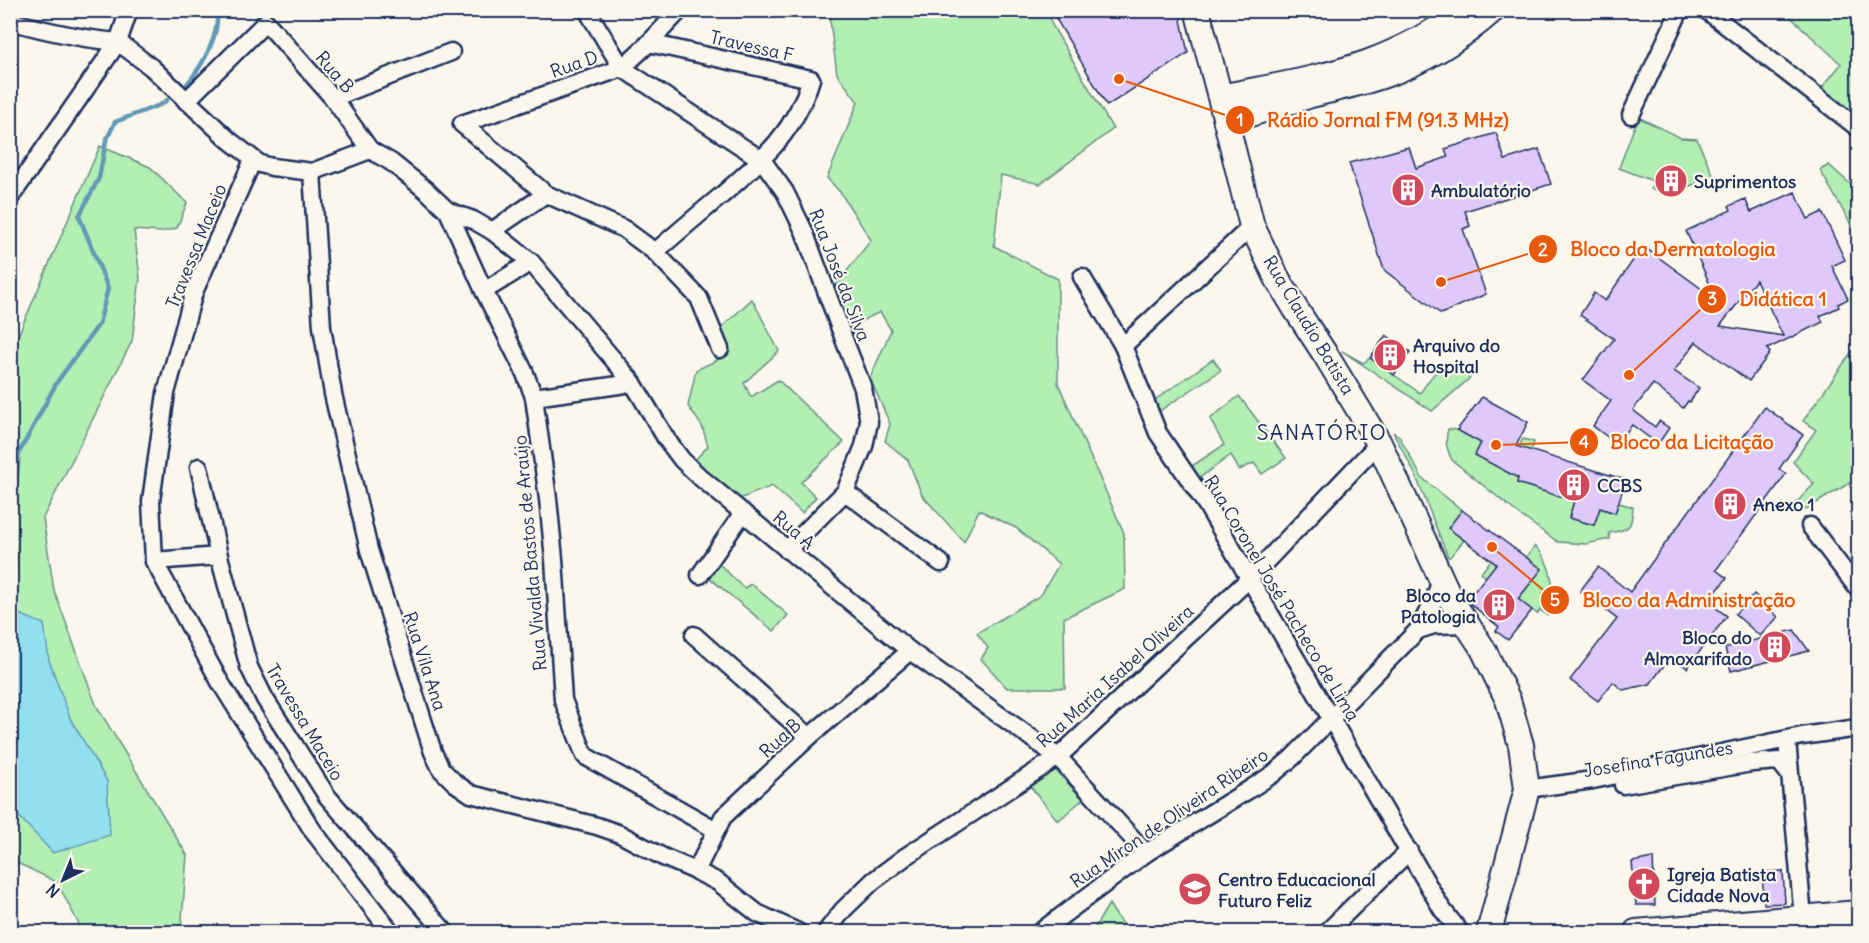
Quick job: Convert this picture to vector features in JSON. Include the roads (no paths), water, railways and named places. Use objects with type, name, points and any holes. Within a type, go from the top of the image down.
[{"type":"main road","name":"Rua Claudio Batista","points":[[1197,10],[1252,226],[1294,308],[1379,443],[1450,598],[1483,649],[1508,700],[1521,745],[1527,794]]},
{"type":"main road","points":[[1220,97],[1320,76],[1370,61],[1411,44],[1467,10]]},
{"type":"main road","points":[[1226,121],[1381,77],[1408,66],[1457,39],[1494,10]]},
{"type":"main road","points":[[1488,933],[1527,794]]},
{"type":"main road","points":[[1636,933],[1858,914]]},
{"type":"street","points":[[10,198],[118,42],[129,10]]},
{"type":"street","points":[[587,10],[622,68]]},
{"type":"street","name":"Rua D","points":[[546,194],[462,124],[622,68],[680,10]]},
{"type":"street","points":[[1631,115],[1680,10]]},
{"type":"street","points":[[1706,10],[1858,128]]},
{"type":"street","points":[[10,21],[81,39],[118,42],[151,67],[253,160],[272,167],[312,172],[370,150],[391,162],[448,211]]},
{"type":"street","name":"Rua B","points":[[186,101],[266,21],[333,98],[370,150]]},
{"type":"street","name":"Travessa F","points":[[649,43],[812,80],[806,98],[793,122],[762,160]]},
{"type":"street","points":[[333,98],[451,52]]},
{"type":"street","name":"Rua José da Silva","points":[[622,68],[762,160],[777,179],[795,209],[863,388],[869,422],[867,436],[845,492],[787,549]]},
{"type":"street","name":"Travessa Maceio","points":[[253,160],[194,292],[165,393],[151,501],[154,561],[220,682],[313,831],[391,933]]},
{"type":"street","points":[[655,252],[762,160]]},
{"type":"street","name":"Rua Vila Ana","points":[[312,172],[322,327],[333,394],[369,550],[441,769],[455,783],[477,797],[597,826],[620,834],[727,888],[757,913],[798,933]]},
{"type":"street","points":[[492,231],[546,194],[624,229],[655,252],[699,298],[720,349]]},
{"type":"street","name":"Rua A","points":[[448,211],[473,220],[492,231],[531,262],[633,382],[667,440],[682,460],[701,478],[910,651],[1058,757],[1146,853]]},
{"type":"street","name":"Rua Vivalda Bastos de Araújo","points":[[448,211],[484,291],[524,371],[534,397],[554,559],[563,700],[585,756],[716,830]]},
{"type":"street","points":[[1123,346],[1252,226]]},
{"type":"street","points":[[484,291],[531,262]]},
{"type":"street","name":"Rua Coronel José Pacheco de Lima","points":[[1082,277],[1123,346],[1161,439],[1206,504],[1442,909],[1460,933]]},
{"type":"street","points":[[534,397],[633,382]]},
{"type":"street","name":"Rua Maria Isabel Oliveira","points":[[826,933],[843,910],[873,881],[905,857],[1058,757],[1249,579],[1379,443]]},
{"type":"street","name":"Travessa Maceio","points":[[199,467],[219,556],[249,667],[264,699],[327,796],[445,933]]},
{"type":"street","points":[[845,492],[940,563]]},
{"type":"street","points":[[700,575],[743,513]]},
{"type":"street","points":[[1810,526],[1857,583]]},
{"type":"street","points":[[154,561],[219,556]]},
{"type":"street","name":"Rua Miron de Oliveira Ribeiro","points":[[1040,933],[1146,853],[1273,774],[1332,718],[1418,630],[1442,580]]},
{"type":"street","points":[[1418,630],[1434,625],[1467,624]]},
{"type":"street","points":[[694,635],[809,737]]},
{"type":"street","name":"Rua B","points":[[696,871],[723,817],[809,737],[910,651]]},
{"type":"street","points":[[1527,794],[1823,732],[1858,728]]},
{"type":"street","points":[[1787,740],[1803,918]]},
{"type":"street","name":"Josefina Fagundes","points":[[1527,794],[1592,790],[1761,762],[1779,761],[1791,775]]},
{"type":"street","points":[[1327,933],[1408,851]]},
{"type":"water","points":[[11,612],[44,624],[49,660],[70,718],[107,781],[110,835],[53,853],[11,808]]},
{"type":"waterway","points":[[187,84],[209,49],[216,29],[217,10]]},
{"type":"waterway","points":[[10,592],[16,563],[11,535],[19,453],[57,382],[99,324],[108,288],[79,216],[99,178],[106,141],[115,122],[167,100]]},
{"type":"place","name":"Rádio Jornal FM (91.3 MHz)","points":[[1119,79]]},
{"type":"place","name":"Suprimentos","points":[[1671,181]]},
{"type":"place","name":"Ambulatório","points":[[1408,190]]},
{"type":"place","name":"Bloco da Dermatologia","points":[[1441,282]]},
{"type":"place","name":"Arquivo do Hospital","points":[[1390,355]]},
{"type":"place","name":"Didática 1","points":[[1629,375]]},
{"type":"place","name":"Bloco da Licitação","points":[[1496,445]]},
{"type":"place","name":"CCBS","points":[[1574,485]]},
{"type":"place","name":"Anexo 1","points":[[1730,504]]},
{"type":"place","name":"Bloco da Administração","points":[[1492,547]]},
{"type":"place","name":"Bloco da Patologia","points":[[1499,605]]},
{"type":"place","name":"Bloco do Almoxarifado","points":[[1775,647]]},
{"type":"place","name":"Igreja Batista Cidade Nova","points":[[1644,884]]},
{"type":"place","name":"Centro Educacional Futuro Feliz","points":[[1195,889]]},
{"type":"district","name":"SANATÓRIO","points":[[1322,432]]}]
